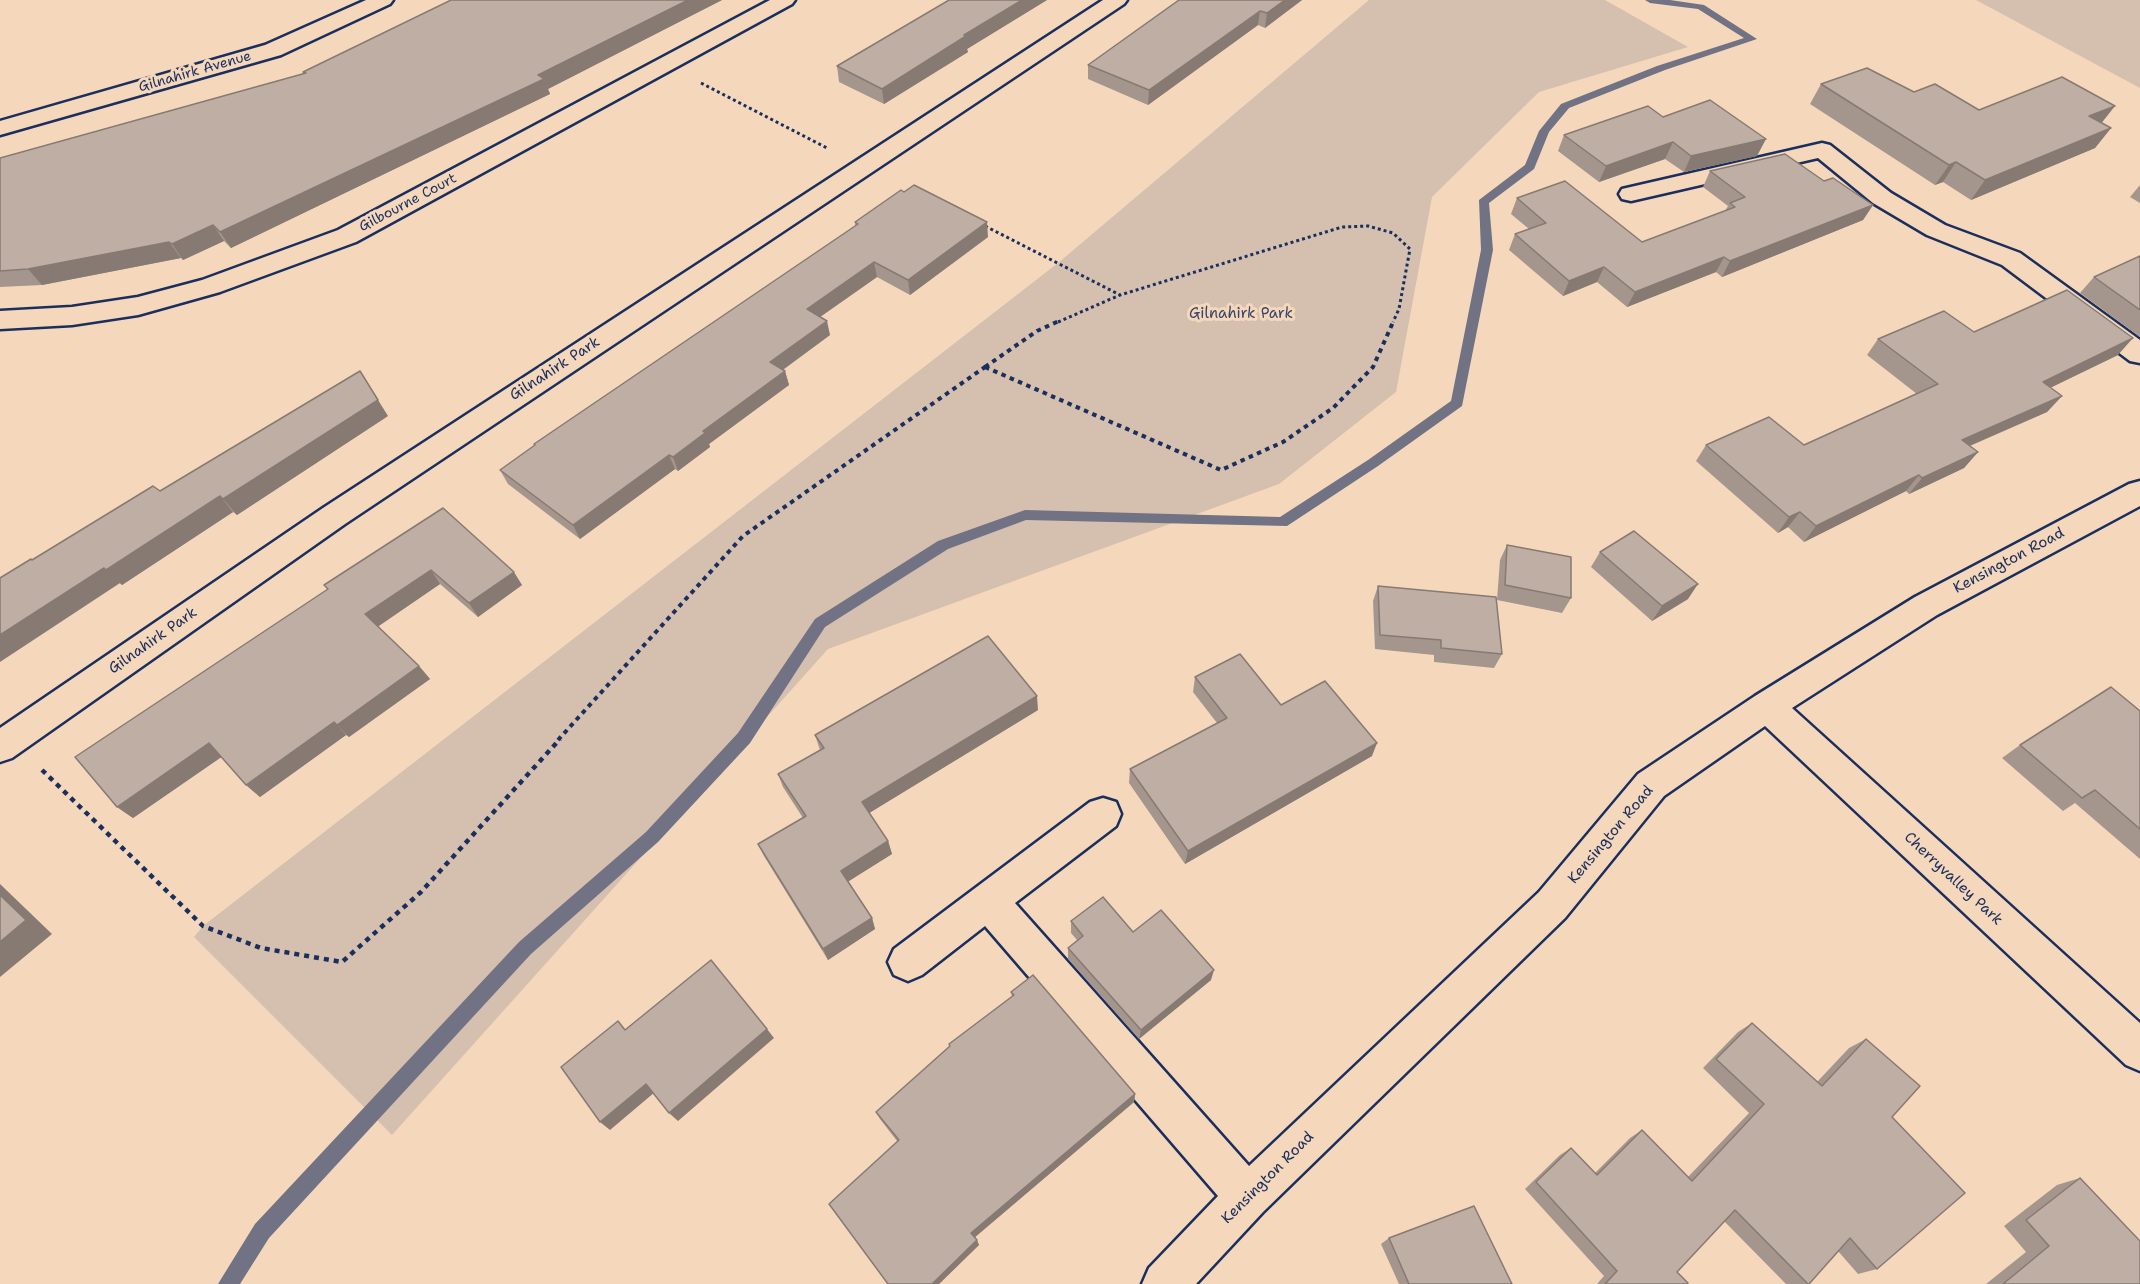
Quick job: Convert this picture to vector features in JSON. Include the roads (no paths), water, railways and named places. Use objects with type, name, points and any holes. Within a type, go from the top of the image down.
[{"type":"street","name":"Gilnahirk Avenue","points":[[0,128],[273,50],[383,0]]},
{"type":"street","name":"Gilbourne Court","points":[[0,320],[72,315],[138,306],[211,286],[347,236],[785,0]]},
{"type":"street","name":"Gilnahirk Park","points":[[5,744],[334,516],[1117,0]]},
{"type":"street","points":[[1631,194],[1822,150],[1882,198],[1936,230],[2011,258],[2140,354]]},
{"type":"street","name":"Kensington Road","points":[[1165,1284],[1248,1197],[1552,905],[1651,785],[1767,706],[1926,606],[2140,492]]},
{"type":"street","name":"Cherryvalley Park","points":[[1767,706],[2140,1051]]},
{"type":"street","points":[[908,962],[1103,814]]},
{"type":"street","points":[[988,901],[1248,1197]]},
{"type":"waterway","points":[[228,1284],[262,1231],[525,948],[652,837],[744,738],[820,623],[943,545],[1025,515],[1282,522],[1373,463],[1457,403],[1487,250],[1483,202],[1530,167],[1544,131],[1565,106],[1661,68],[1752,39],[1701,7],[1650,0]]}]
